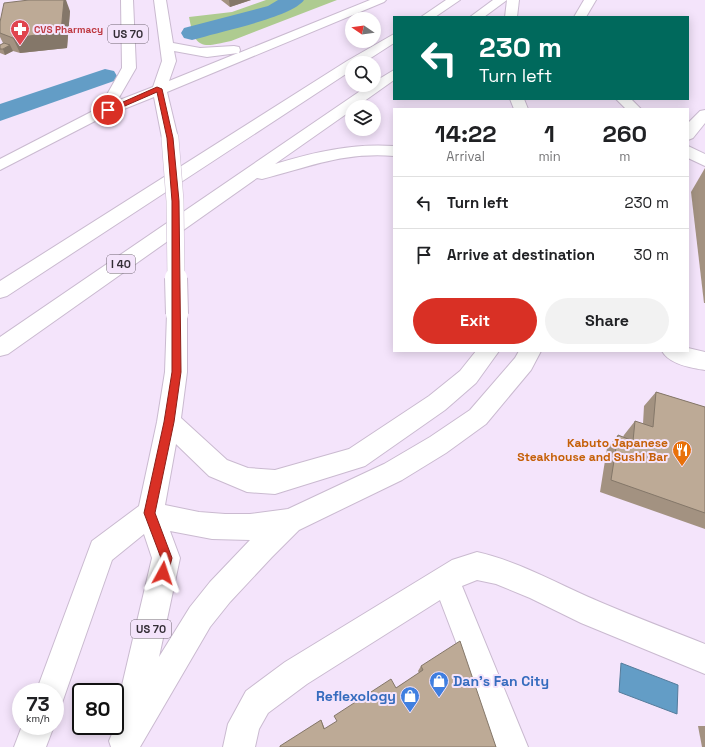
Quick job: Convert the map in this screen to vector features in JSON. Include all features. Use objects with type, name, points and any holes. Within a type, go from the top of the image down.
[{"type":"main road","name":"US 70","points":[[127,0],[130,68]]},
{"type":"main road","name":"US 70","points":[[149,82],[169,62],[160,0]]},
{"type":"main road","points":[[0,165],[94,116],[149,82],[273,43],[380,0]]},
{"type":"main road","points":[[429,16],[454,0]]},
{"type":"main road","points":[[477,16],[501,0]]},
{"type":"main road","points":[[511,16],[513,0]]},
{"type":"main road","points":[[581,16],[590,0]]},
{"type":"main road","points":[[366,56],[393,39]]},
{"type":"main road","points":[[166,45],[194,53],[208,54],[273,43]]},
{"type":"main road","points":[[53,683],[102,551],[150,513],[169,422],[176,372],[175,201],[170,138],[149,82],[130,68],[111,100],[94,116]]},
{"type":"main road","points":[[0,291],[345,69]]},
{"type":"main road","name":"I 40","points":[[0,348],[393,75]]},
{"type":"main road","points":[[624,100],[633,108]]},
{"type":"main road","points":[[693,131],[705,114]]},
{"type":"main road","points":[[242,180],[330,154],[363,150],[393,151]]},
{"type":"main road","points":[[689,152],[705,161]]},
{"type":"main road","points":[[169,422],[218,468],[247,480],[275,482],[356,458],[437,403],[468,377],[487,352]]},
{"type":"main road","points":[[150,513],[181,522],[219,526],[251,527],[290,521],[393,472],[438,445],[478,417],[524,364],[530,352]]},
{"type":"main road","points":[[675,352],[691,359],[705,361]]},
{"type":"main road","name":"US 70","points":[[124,744],[166,558],[150,513]]},
{"type":"main road","points":[[124,744],[200,617],[220,592],[290,521]]},
{"type":"main road","points":[[239,747],[244,724],[258,702],[296,673],[462,570],[477,566],[496,570],[539,587],[591,613],[705,659]]},
{"type":"main road","points":[[446,580],[512,747]]},
{"type":"main road","points":[[30,747],[35,735]]},
{"type":"green space","points":[[266,0],[337,0],[231,41],[206,45],[197,41],[191,28],[189,17],[232,12]]},
{"type":"water","points":[[621,663],[678,685],[677,714],[619,692]]},
{"type":"building","points":[[29,0],[64,0],[61,32],[13,38],[0,33],[0,22],[4,3]]},
{"type":"building","points":[[4,43],[10,45],[0,49],[0,45]]},
{"type":"building","points":[[656,392],[705,407],[705,513],[611,480],[618,435],[633,441],[635,421],[653,427]]},
{"type":"building","points":[[460,641],[496,747],[280,747],[321,720],[324,729],[337,721],[334,716],[391,679],[396,688],[423,670],[421,666]]},
{"type":"waterway","points":[[192,33],[275,10],[294,0]]},
{"type":"waterway","points":[[0,113],[105,76]]},
{"type":"place","name":"CVS Pharmacy","points":[[20,46]]},
{"type":"place","name":"Kabuto Japanese Steakhouse and Sushi Bar","points":[[682,467]]},
{"type":"place","name":"Dan's Fan City","points":[[439,698]]},
{"type":"place","name":"Reflexology","points":[[410,713]]},
{"type":"route","points":[[108,110],[159,89],[170,138],[175,201],[176,372],[169,422],[150,513],[166,558],[163,573]]}]
